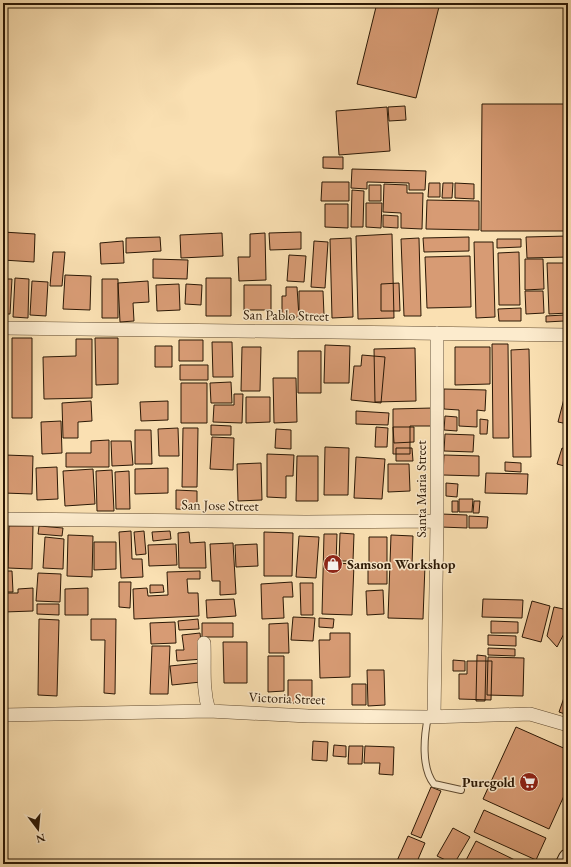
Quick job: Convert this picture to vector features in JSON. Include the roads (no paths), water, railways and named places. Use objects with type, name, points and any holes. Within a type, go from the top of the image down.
[{"type":"main road","points":[[565,864],[568,858]]},
{"type":"street","name":"San Pablo Street","points":[[3,328],[568,335]]},
{"type":"street","name":"Santa Maria Street","points":[[431,717],[437,521],[438,333]]},
{"type":"street","name":"San Jose Street","points":[[3,519],[306,522],[437,521]]},
{"type":"street","points":[[204,643],[204,695],[209,711]]},
{"type":"street","name":"Victoria Street","points":[[3,715],[209,711],[308,716],[431,717],[530,714],[568,726]]},
{"type":"lane","points":[[431,717],[424,738],[428,777],[434,784],[461,790]]},
{"type":"place","name":"Samson Workshop","points":[[333,564]]},
{"type":"place","name":"Puregold","points":[[529,782]]}]
